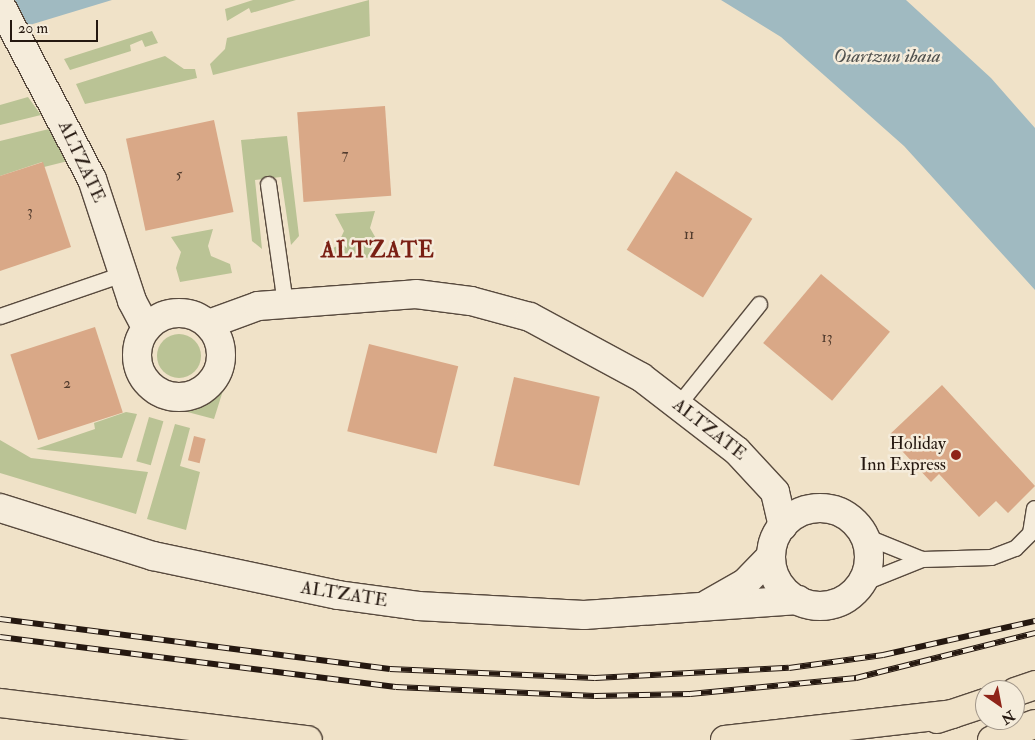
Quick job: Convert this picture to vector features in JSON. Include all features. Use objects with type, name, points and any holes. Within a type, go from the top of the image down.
[{"type":"main road","points":[[0,703],[308,740]]},
{"type":"main road","points":[[861,740],[975,706]]},
{"type":"main road","points":[[725,740],[953,714]]},
{"type":"main road","points":[[992,740],[1035,724]]},
{"type":"street","name":"ALTZATE","points":[[0,4],[92,179],[124,274],[146,327]]},
{"type":"street","name":"ALTZATE","points":[[209,324],[258,306],[416,294],[471,301],[530,317],[570,334],[641,377],[755,466],[775,492],[782,526]]},
{"type":"street","points":[[177,312],[209,324],[221,349],[216,376],[207,387],[181,397],[155,390],[140,372],[136,349],[146,327],[177,312]]},
{"type":"street","points":[[775,492],[842,513],[865,536],[870,552],[862,583],[837,604],[821,606],[798,600],[780,586],[771,556],[782,526],[810,509],[826,508]]},
{"type":"street","name":"ALTZATE","points":[[0,508],[153,556],[338,595],[494,612],[584,615],[698,609],[798,600]]},
{"type":"street","name":"ALTZATE","points":[[698,609],[744,584],[771,556]]},
{"type":"lane","points":[[268,184],[285,303]]},
{"type":"lane","points":[[0,316],[124,274]]},
{"type":"lane","points":[[677,406],[759,304]]},
{"type":"lane","points":[[862,583],[922,559],[991,557],[1015,548],[1030,533],[1034,508]]},
{"type":"lane","points":[[865,536],[922,559]]},
{"type":"green space","points":[[253,0],[296,0],[251,13],[249,8],[227,21],[225,9]]},
{"type":"green space","points":[[369,0],[370,36],[213,75],[210,64],[225,49],[227,38]]},
{"type":"green space","points":[[152,31],[158,43],[145,47],[142,40],[130,45],[131,51],[70,70],[64,59]]},
{"type":"green space","points":[[165,56],[184,69],[195,69],[197,78],[85,104],[76,84]]},
{"type":"green space","points":[[28,97],[41,115],[0,125],[0,105]]},
{"type":"green space","points":[[49,129],[68,161],[44,167],[42,162],[0,176],[0,141]]},
{"type":"green space","points":[[287,136],[299,236],[291,245],[281,177],[255,180],[262,249],[252,241],[241,140]]},
{"type":"green space","points":[[375,211],[370,228],[378,242],[377,257],[327,260],[327,251],[337,246],[344,231],[335,214]]},
{"type":"green space","points":[[213,229],[208,246],[211,256],[230,264],[232,273],[180,282],[176,268],[181,252],[171,237]]},
{"type":"green space","points":[[183,334],[195,340],[200,347],[200,365],[195,372],[188,377],[175,378],[167,375],[160,368],[157,352],[160,344],[167,337]]},
{"type":"green space","points":[[226,381],[214,419],[176,409],[202,404]]},
{"type":"green space","points":[[126,412],[137,414],[122,458],[36,449],[95,429],[94,423]]},
{"type":"green space","points":[[149,417],[163,421],[151,465],[136,461]]},
{"type":"green space","points":[[175,424],[190,428],[180,466],[200,472],[186,530],[147,519]]},
{"type":"green space","points":[[0,440],[31,458],[148,472],[136,514],[0,473]]},
{"type":"water","points":[[0,0],[112,0],[0,34]]},
{"type":"water","name":"Oiartzun ibaia","points":[[721,0],[906,0],[991,78],[1035,128],[1035,290],[904,146],[781,37]]},
{"type":"building","points":[[385,106],[391,196],[303,202],[297,112]]},
{"type":"building","points":[[214,120],[234,212],[146,231],[126,139]]},
{"type":"building","points":[[43,162],[71,247],[0,271],[0,176]]},
{"type":"building","points":[[676,171],[752,219],[703,298],[627,250]]},
{"type":"building","points":[[821,274],[890,332],[832,401],[763,343]]},
{"type":"building","points":[[95,327],[123,413],[38,440],[10,355]]},
{"type":"building","points":[[369,344],[458,366],[436,454],[347,431]]},
{"type":"building","points":[[514,377],[600,397],[579,485],[494,466]]},
{"type":"building","name":"Holiday Inn Express","points":[[942,385],[1035,486],[1008,513],[996,501],[979,517],[939,474],[931,482],[888,436]]},
{"type":"building","points":[[194,436],[206,439],[200,463],[188,460]]},
{"type":"railway","points":[[0,619],[390,669],[595,678],[789,668],[883,655],[1035,621]]},
{"type":"railway","points":[[0,637],[396,687],[595,696],[690,694],[856,678],[1035,633]]},
{"type":"place","name":"Holiday Inn Express","points":[[956,455]]},
{"type":"district","name":"ALTZATE","points":[[378,251]]}]
